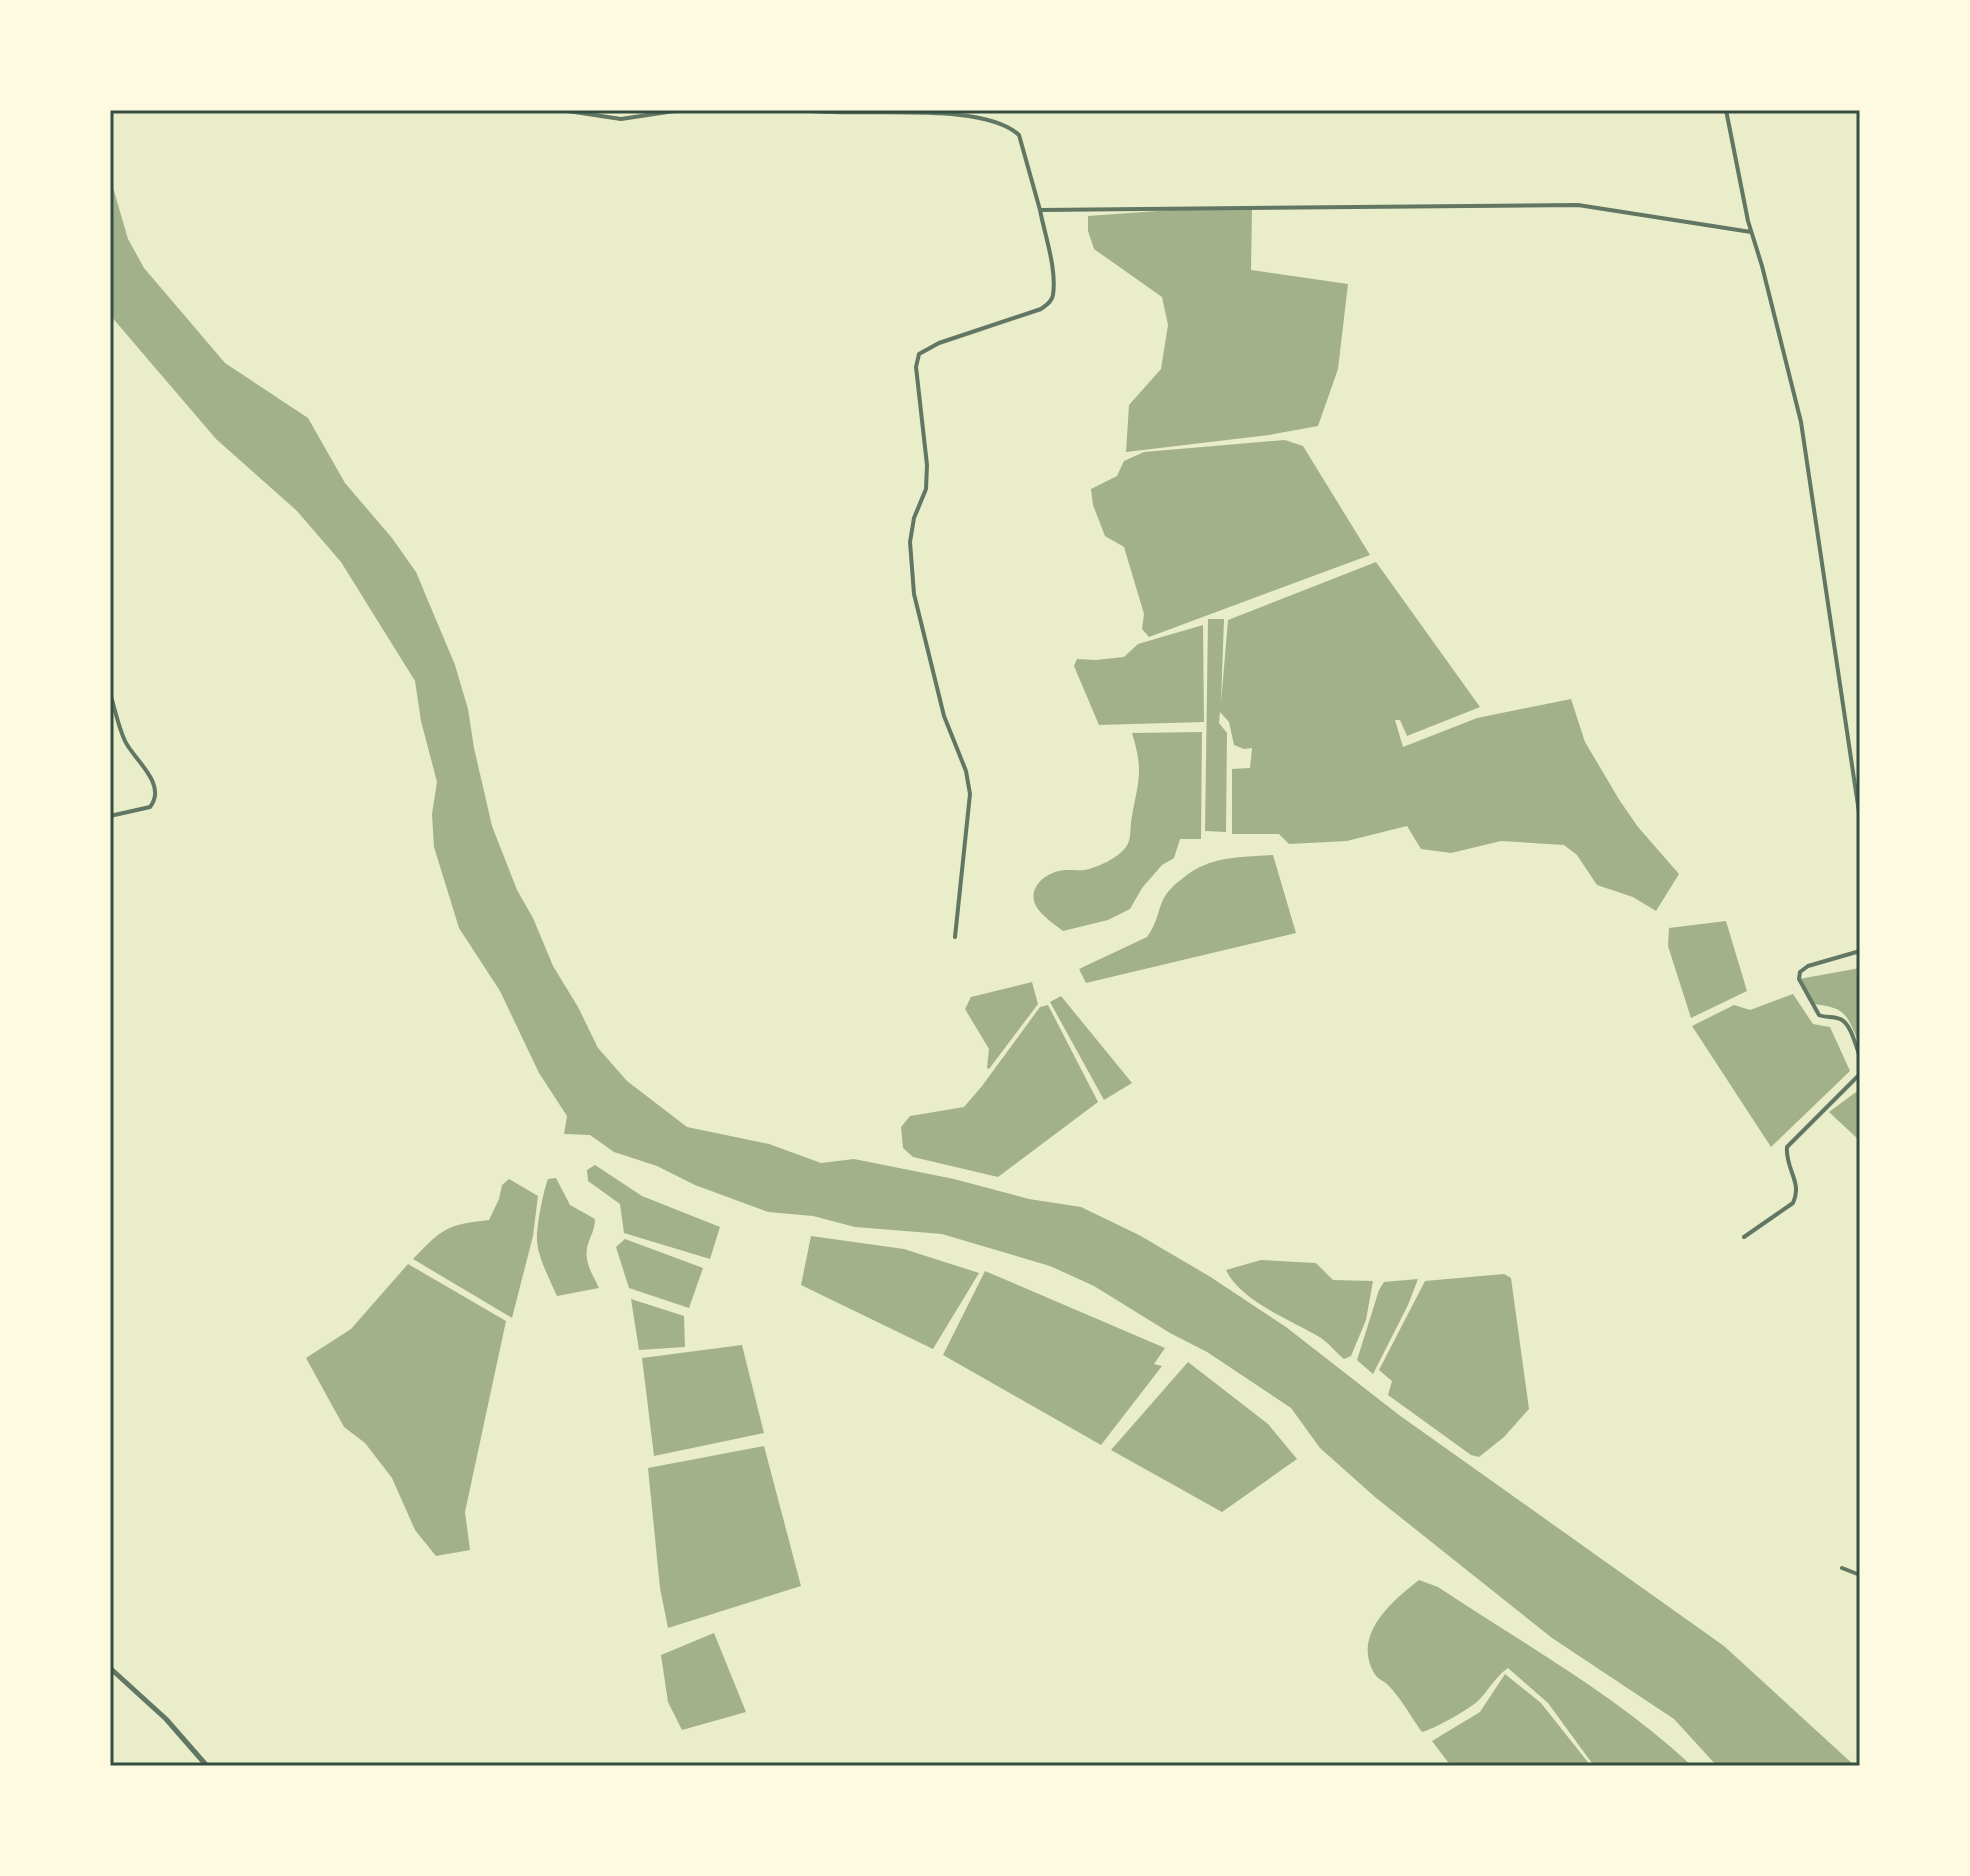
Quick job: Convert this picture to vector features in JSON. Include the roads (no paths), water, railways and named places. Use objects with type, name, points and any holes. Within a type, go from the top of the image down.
[{"type":"street","points":[[561,110],[621,119],[681,110]]},
{"type":"street","points":[[803,110],[827,113],[930,113],[992,120],[1009,126],[1019,135],[1040,210],[1052,269],[1053,297],[1050,303],[1041,309],[939,343],[919,354],[916,367],[927,465],[926,489],[914,518],[910,542],[914,594],[944,716],[966,771],[970,794],[955,937]]},
{"type":"street","points":[[1726,110],[1751,232],[1801,422],[1860,819]]},
{"type":"street","points":[[1040,210],[1578,205],[1751,232]]},
{"type":"street","points":[[110,693],[126,744],[151,777],[155,794],[150,807],[110,816]]},
{"type":"street","points":[[1860,951],[1808,966],[1800,972],[1799,979],[1819,1015],[1840,1019],[1846,1024],[1860,1057]]},
{"type":"street","points":[[1744,1237],[1793,1203],[1797,1184],[1786,1156],[1787,1147],[1860,1074]]},
{"type":"street","points":[[1842,1568],[1860,1575]]},
{"type":"street","points":[[110,1668],[166,1719],[204,1763],[195,1766]]}]
